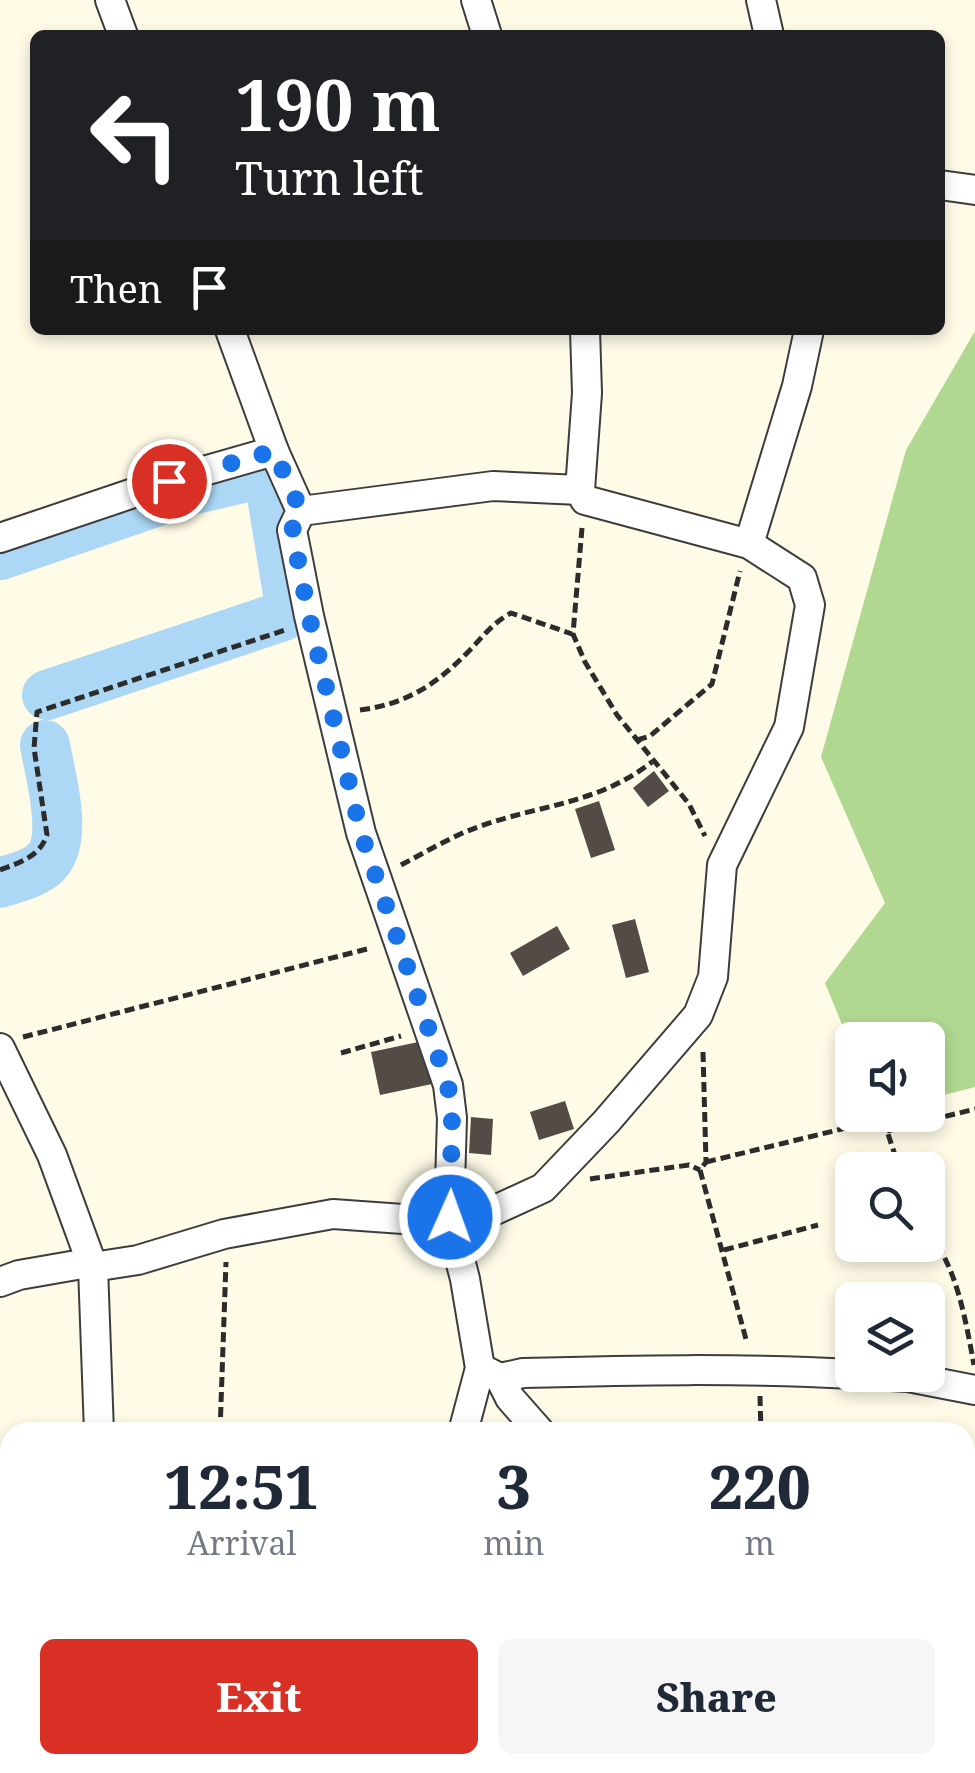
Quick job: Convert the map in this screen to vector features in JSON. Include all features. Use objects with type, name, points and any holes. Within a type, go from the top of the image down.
[{"type":"street","points":[[110,0],[120,30]]},
{"type":"street","points":[[476,0],[485,30]]},
{"type":"street","points":[[760,0],[769,30]]},
{"type":"street","points":[[945,186],[975,190]]},
{"type":"street","points":[[232,335],[274,451],[301,511],[292,530],[361,833],[448,1085],[452,1118],[450,1217],[490,1373],[531,1422]]},
{"type":"street","points":[[583,495],[585,335]]},
{"type":"street","points":[[749,544],[797,386],[808,335]]},
{"type":"street","points":[[0,538],[169,481],[274,451]]},
{"type":"street","points":[[0,1282],[20,1275],[138,1260],[224,1234],[333,1214],[431,1221],[493,1211],[543,1188],[606,1122],[698,1015],[713,977],[722,865],[790,727],[810,605],[802,578],[749,544],[583,495],[493,486],[301,511]]},
{"type":"street","points":[[9,1043],[90,1265],[98,1422]]},
{"type":"street","points":[[490,1373],[754,1369],[835,1373]]},
{"type":"street","points":[[468,1422],[490,1373]]},
{"type":"street","points":[[945,1384],[975,1390]]},
{"type":"path","points":[[583,495],[573,634],[617,715],[689,804],[722,865]]},
{"type":"path","points":[[637,740],[650,736],[712,684],[749,544]]},
{"type":"path","points":[[332,713],[405,700],[427,689],[498,620],[512,613],[573,634]]},
{"type":"path","points":[[0,870],[28,859],[42,848],[47,835],[34,748],[37,712],[296,626],[309,616]]},
{"type":"path","points":[[376,878],[478,827],[547,810],[626,782],[653,761]]},
{"type":"path","points":[[9,1043],[397,938]]},
{"type":"path","points":[[698,1015],[706,1162]]},
{"type":"path","points":[[342,1053],[428,1028]]},
{"type":"path","points":[[945,1117],[975,1109]]},
{"type":"path","points":[[700,1170],[706,1162],[835,1129]]},
{"type":"path","points":[[887,1132],[894,1152]]},
{"type":"path","points":[[543,1188],[632,1171],[689,1165],[700,1170],[754,1369]]},
{"type":"path","points":[[723,1250],[818,1226]]},
{"type":"path","points":[[220,1422],[224,1234]]},
{"type":"path","points":[[945,1260],[975,1373]]},
{"type":"green space","points":[[975,331],[975,1087],[945,1095],[945,1022],[841,1022],[825,983],[885,903],[821,757],[906,450]]},
{"type":"building","points":[[654,771],[669,791],[648,807],[633,788]]},
{"type":"building","points":[[599,801],[615,850],[591,858],[575,809]]},
{"type":"building","points":[[635,919],[649,972],[626,978],[612,925]]},
{"type":"building","points":[[557,926],[570,949],[523,976],[510,953]]},
{"type":"building","points":[[423,1041],[432,1084],[380,1095],[371,1052]]},
{"type":"building","points":[[565,1101],[574,1129],[539,1140],[530,1112]]},
{"type":"building","points":[[471,1117],[493,1119],[491,1155],[469,1153]]},
{"type":"waterway","points":[[0,555],[187,491],[268,472],[290,606],[283,616],[47,695]]},
{"type":"waterway","points":[[0,883],[39,868],[51,855],[56,841],[56,808],[45,745]]},
{"type":"route","points":[[169,481],[274,451],[301,511],[292,530],[361,833],[448,1085],[452,1118],[450,1217]]}]
